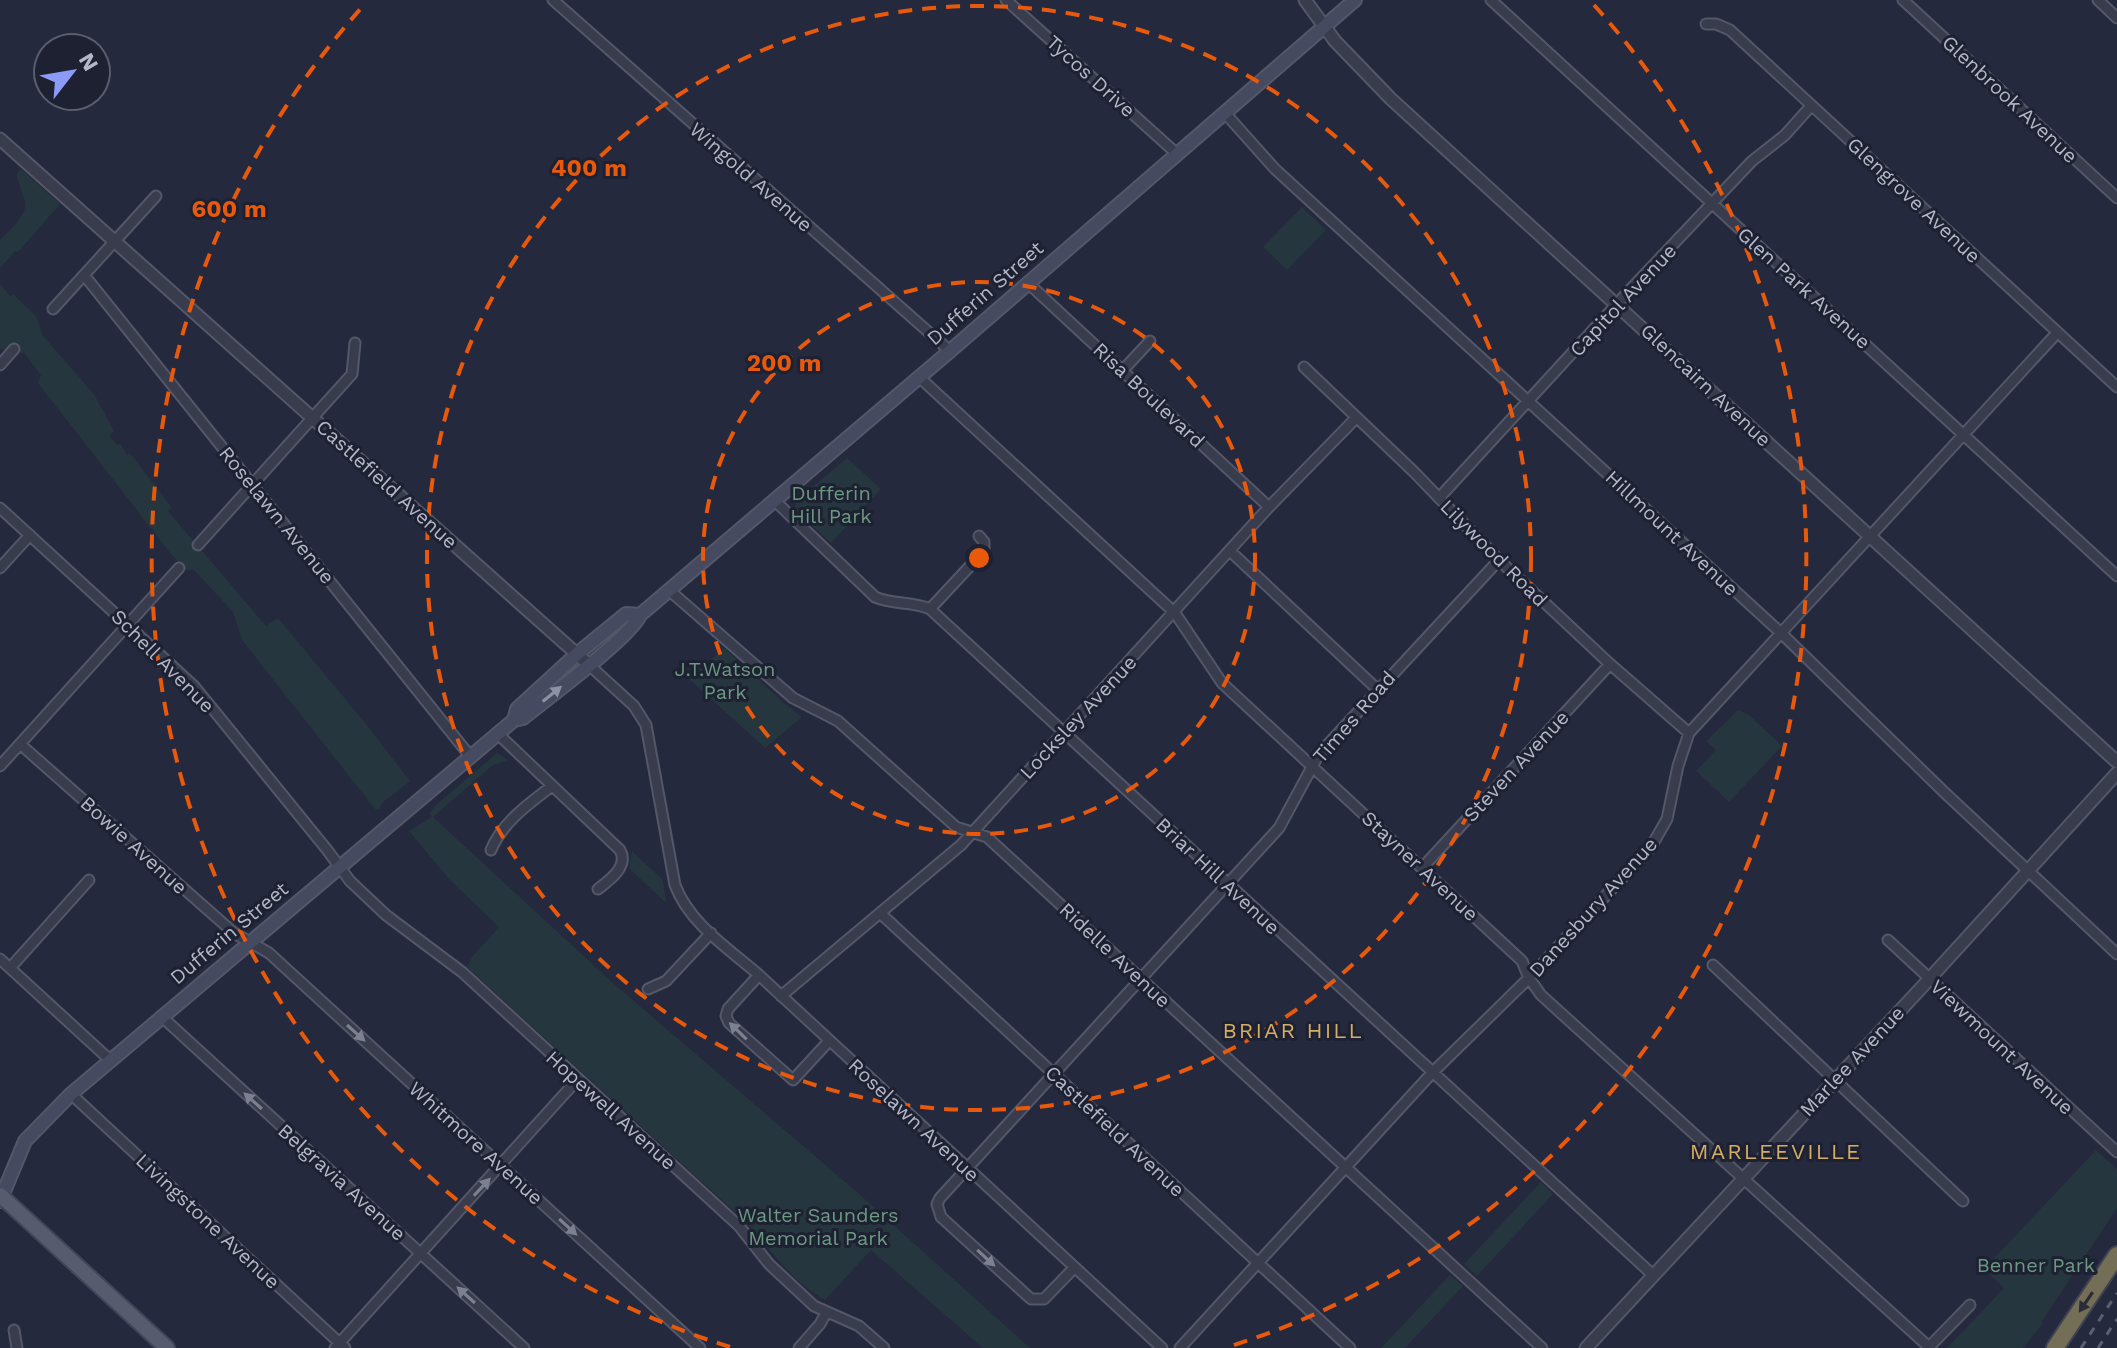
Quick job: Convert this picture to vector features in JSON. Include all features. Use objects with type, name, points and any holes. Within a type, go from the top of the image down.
[{"type":"highway","points":[[2055,1348],[2117,1255]]},
{"type":"main road","name":"Dufferin Street","points":[[1,1198],[25,1141],[71,1094],[470,756],[514,720],[523,718],[637,623],[640,615],[1355,0]]},
{"type":"main road","name":"Dufferin Street","points":[[514,720],[517,709],[577,654],[626,614],[640,615]]},
{"type":"main road","points":[[1,1198],[167,1348]]},
{"type":"street","name":"Wingold Avenue","points":[[553,0],[950,351]]},
{"type":"street","name":"Tycos Drive","points":[[1006,0],[1176,153]]},
{"type":"street","name":"Glencairn Avenue","points":[[1305,0],[1323,27],[1391,99],[1618,303],[2117,762]]},
{"type":"street","name":"Glen Park Avenue","points":[[1491,0],[2117,576]]},
{"type":"street","name":"Glenbrook Avenue","points":[[1903,0],[2117,198]]},
{"type":"street","points":[[2098,0],[2117,18]]},
{"type":"street","name":"Glengrove Avenue","points":[[1706,24],[1716,24],[1730,30],[2117,387]]},
{"type":"street","name":"Capitol Avenue","points":[[1439,498],[1752,161],[1785,135],[1811,106]]},
{"type":"street","name":"Hillmount Avenue","points":[[1225,113],[1275,169],[1781,633],[2117,954]]},
{"type":"street","name":"Castlefield Avenue","points":[[0,139],[634,706],[646,725],[675,885]]},
{"type":"street","points":[[53,309],[156,196]]},
{"type":"street","name":"Roselawn Avenue","points":[[84,275],[470,756]]},
{"type":"street","name":"Risa Boulevard","points":[[1028,283],[1269,507]]},
{"type":"street","name":"Danesbury Avenue","points":[[1180,1348],[1432,1073],[1529,978],[1657,838],[1667,819],[1678,766],[1689,733],[2057,333]]},
{"type":"street","points":[[1123,370],[1150,341]]},
{"type":"street","points":[[198,545],[352,374],[355,343]]},
{"type":"street","points":[[0,365],[14,349]]},
{"type":"street","name":"Lilywood Road","points":[[1304,367],[1499,560],[1689,733]]},
{"type":"street","name":"Stayner Avenue","points":[[919,377],[1175,613],[1222,683],[1522,961],[1541,995],[1929,1348]]},
{"type":"street","name":"Locksley Avenue","points":[[781,996],[961,845],[1269,507],[1356,418]]},
{"type":"street","points":[[774,500],[875,597],[896,604],[930,609],[984,551],[984,542],[979,536]]},
{"type":"street","name":"Schell Avenue","points":[[0,508],[201,693],[339,867]]},
{"type":"street","points":[[0,568],[30,535]]},
{"type":"street","points":[[1230,551],[1377,689]]},
{"type":"street","name":"Times Road","points":[[1074,1268],[1044,1299],[1031,1299],[941,1217],[937,1204],[1052,1073],[1279,828],[1311,765],[1377,689],[1499,560]]},
{"type":"street","points":[[0,766],[179,568]]},
{"type":"street","name":"Ridelle Avenue","points":[[670,591],[793,698],[838,721],[956,827],[987,837],[1542,1348]]},
{"type":"street","name":"Briar Hill Avenue","points":[[930,609],[1653,1275]]},
{"type":"street","name":"Steven Avenue","points":[[1422,868],[1610,664]]},
{"type":"street","points":[[498,734],[620,850],[624,857],[622,864],[598,889]]},
{"type":"street","name":"Bowie Avenue","points":[[20,744],[249,943]]},
{"type":"street","name":"Marlee Avenue","points":[[1586,1348],[2117,773]]},
{"type":"street","points":[[491,850],[497,835],[552,786]]},
{"type":"street","name":"Hopewell Avenue","points":[[339,867],[386,915],[462,972],[739,1226],[785,1280],[817,1308],[859,1326],[884,1348]]},
{"type":"street","points":[[10,968],[89,880]]},
{"type":"street","name":"Roselawn Avenue","points":[[675,885],[681,903],[711,933],[1162,1348]]},
{"type":"street","name":"Castlefield Avenue","points":[[880,913],[1350,1348]]},
{"type":"street","points":[[648,989],[666,981],[711,933]]},
{"type":"street","name":"Viewmount Avenue","points":[[1888,940],[2117,1152]]},
{"type":"street","name":"Whitmore Avenue","points":[[249,943],[269,953],[700,1348]]},
{"type":"street","points":[[0,959],[110,1060]]},
{"type":"street","points":[[1713,965],[1963,1201]]},
{"type":"street","points":[[759,975],[728,1009],[727,1019],[793,1080],[829,1041]]},
{"type":"street","name":"Belgravia Avenue","points":[[161,1016],[524,1348]]},
{"type":"street","points":[[340,1346],[577,1080]]},
{"type":"street","name":"Livingstone Avenue","points":[[71,1094],[340,1346]]},
{"type":"street","points":[[1929,1348],[1970,1305]]},
{"type":"street","points":[[799,1348],[826,1313]]},
{"type":"street","points":[[14,1330],[17,1348]]},
{"type":"green space","points":[[21,169],[60,204],[0,268],[0,240],[24,212],[25,201],[17,174]]},
{"type":"green space","points":[[1302,207],[1326,230],[1287,270],[1263,247]]},
{"type":"green space","points":[[0,284],[36,316],[43,336],[94,394],[114,431],[109,436],[117,445],[120,444],[127,455],[130,453],[172,508],[168,511],[266,626],[278,618],[410,781],[382,803],[379,809],[375,809],[242,640],[233,612],[194,570],[186,570],[171,554],[38,383],[41,375],[24,353],[0,349]]},
{"type":"green space","name":"Dufferin Hill Park","points":[[847,458],[881,489],[831,543],[795,510],[796,501]]},
{"type":"green space","name":"J.T.Watson Park","points":[[724,648],[802,717],[765,748],[689,679]]},
{"type":"green space","points":[[1738,710],[1749,715],[1782,746],[1729,802],[1696,771],[1716,750],[1706,741]]},
{"type":"green space","name":"Walter Saunders Memorial Park","points":[[497,753],[508,760],[493,765],[433,817],[614,984],[858,1193],[1030,1348],[983,1348],[871,1250],[825,1300],[813,1292],[783,1265],[747,1223],[467,967],[499,927],[450,880],[409,831],[432,817],[429,814],[437,804]]},
{"type":"green space","points":[[632,851],[663,880],[666,903],[629,868]]},
{"type":"green space","name":"Benner Park","points":[[2096,1150],[2117,1169],[2117,1208],[2043,1323],[2023,1348],[1947,1348],[2004,1288],[1984,1269]]},
{"type":"green space","points":[[1541,1182],[1553,1194],[1477,1276],[1464,1264]]},
{"type":"green space","points":[[1450,1275],[1463,1286],[1405,1348],[1381,1348]]},
{"type":"railway","points":[[2081,1348],[2117,1293]]},
{"type":"railway","points":[[2098,1348],[2117,1319]]},
{"type":"district","name":"BRIAR HILL","points":[[1293,1030]]},
{"type":"district","name":"MARLEEVILLE","points":[[1776,1151]]}]
